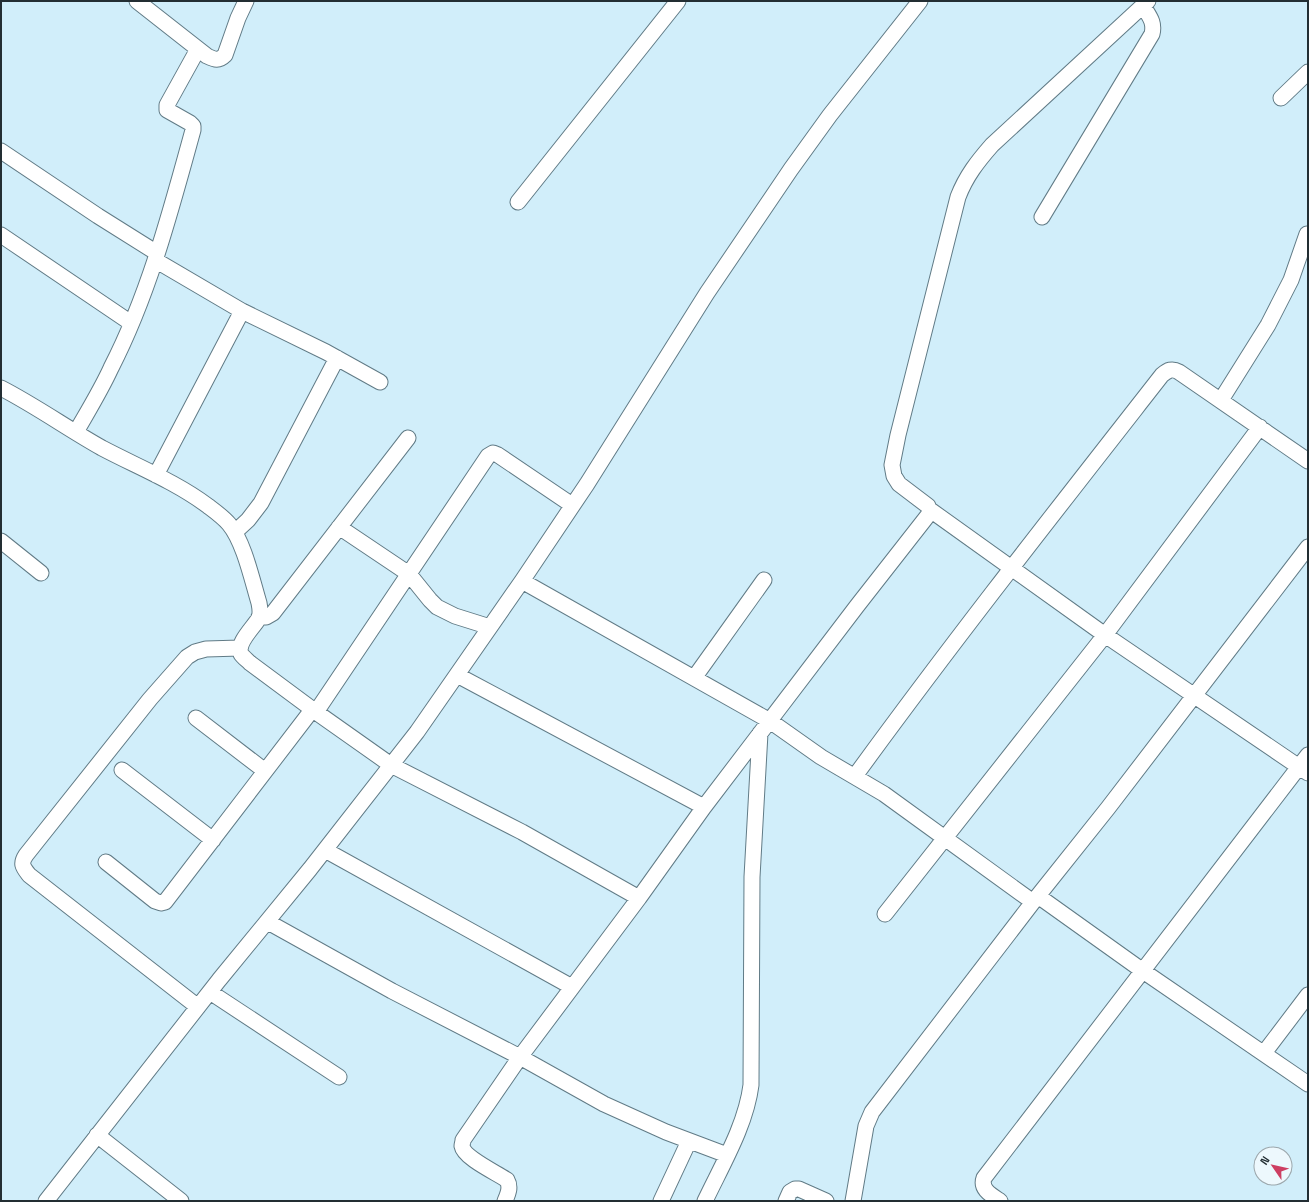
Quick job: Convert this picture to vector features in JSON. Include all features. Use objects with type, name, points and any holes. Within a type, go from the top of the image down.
[{"type":"street","points":[[137,1],[198,49],[215,60],[221,59],[225,55],[238,18],[246,1]]},
{"type":"street","points":[[518,202],[678,1]]},
{"type":"street","points":[[46,1201],[417,732],[522,581],[707,293],[791,169],[830,116],[920,1]]},
{"type":"street","points":[[1000,1201],[987,1192],[982,1182],[984,1178],[1143,971],[1305,765],[1194,696],[1105,635],[929,508],[899,484],[894,476],[892,465],[898,435],[933,293],[962,185],[992,145],[1052,88],[1145,4],[1154,27],[1152,34],[1042,217]]},
{"type":"street","points":[[76,432],[112,367],[131,323],[156,257],[193,130],[193,126],[190,123],[169,112],[167,110],[167,105],[198,49]]},
{"type":"street","points":[[1281,98],[1308,72]]},
{"type":"street","points":[[1,151],[156,257],[242,310],[337,358],[380,382]]},
{"type":"street","points":[[1221,400],[1268,326],[1291,280],[1307,234]]},
{"type":"street","points":[[1,235],[131,323]]},
{"type":"street","points":[[156,476],[242,310]]},
{"type":"street","points":[[235,532],[248,520],[261,503],[337,358]]},
{"type":"street","points":[[855,776],[932,671],[1012,567],[1162,375],[1168,370],[1173,369],[1179,372],[1308,461]]},
{"type":"street","points":[[1,388],[42,410],[76,432],[122,458],[200,500],[223,517],[235,532],[259,603],[259,617],[242,642],[240,648],[241,653],[250,663],[314,711],[391,765],[522,832],[639,898]]},
{"type":"street","points":[[885,914],[946,839],[1105,635],[1260,427]]},
{"type":"street","points":[[259,617],[266,617],[273,613],[343,529],[408,438]]},
{"type":"street","points":[[106,862],[155,901],[161,903],[165,902],[169,898],[314,711],[409,574],[485,460],[493,453],[572,505]]},
{"type":"street","points":[[505,1201],[509,1190],[509,1183],[507,1180],[471,1158],[462,1146],[463,1140],[477,1117],[639,898],[704,807],[929,514],[929,508]]},
{"type":"street","points":[[343,529],[409,574],[430,600],[444,611],[490,627]]},
{"type":"street","points":[[1,541],[41,572]]},
{"type":"street","points":[[853,1201],[866,1126],[872,1112],[1308,547]]},
{"type":"street","points":[[694,678],[764,580]]},
{"type":"street","points":[[522,581],[770,721],[821,757],[884,794],[946,839],[1308,1084]]},
{"type":"street","points":[[198,1007],[28,875],[23,867],[22,861],[150,699],[187,657],[195,652],[206,649],[240,648]]},
{"type":"street","points":[[457,675],[704,807]]},
{"type":"street","points":[[196,718],[266,771]]},
{"type":"street","points":[[705,1201],[727,1155],[746,1108],[750,1085],[752,877],[760,733]]},
{"type":"street","points":[[122,770],[213,840]]},
{"type":"street","points":[[325,850],[572,987]]},
{"type":"street","points":[[268,922],[392,991],[520,1057],[604,1104],[637,1120],[727,1155]]},
{"type":"street","points":[[210,992],[339,1077]]},
{"type":"street","points":[[1264,1053],[1308,995]]},
{"type":"street","points":[[97,1135],[181,1201]]},
{"type":"street","points":[[661,1201],[689,1141]]},
{"type":"street","points":[[786,1201],[790,1192],[795,1189],[826,1201]]}]
